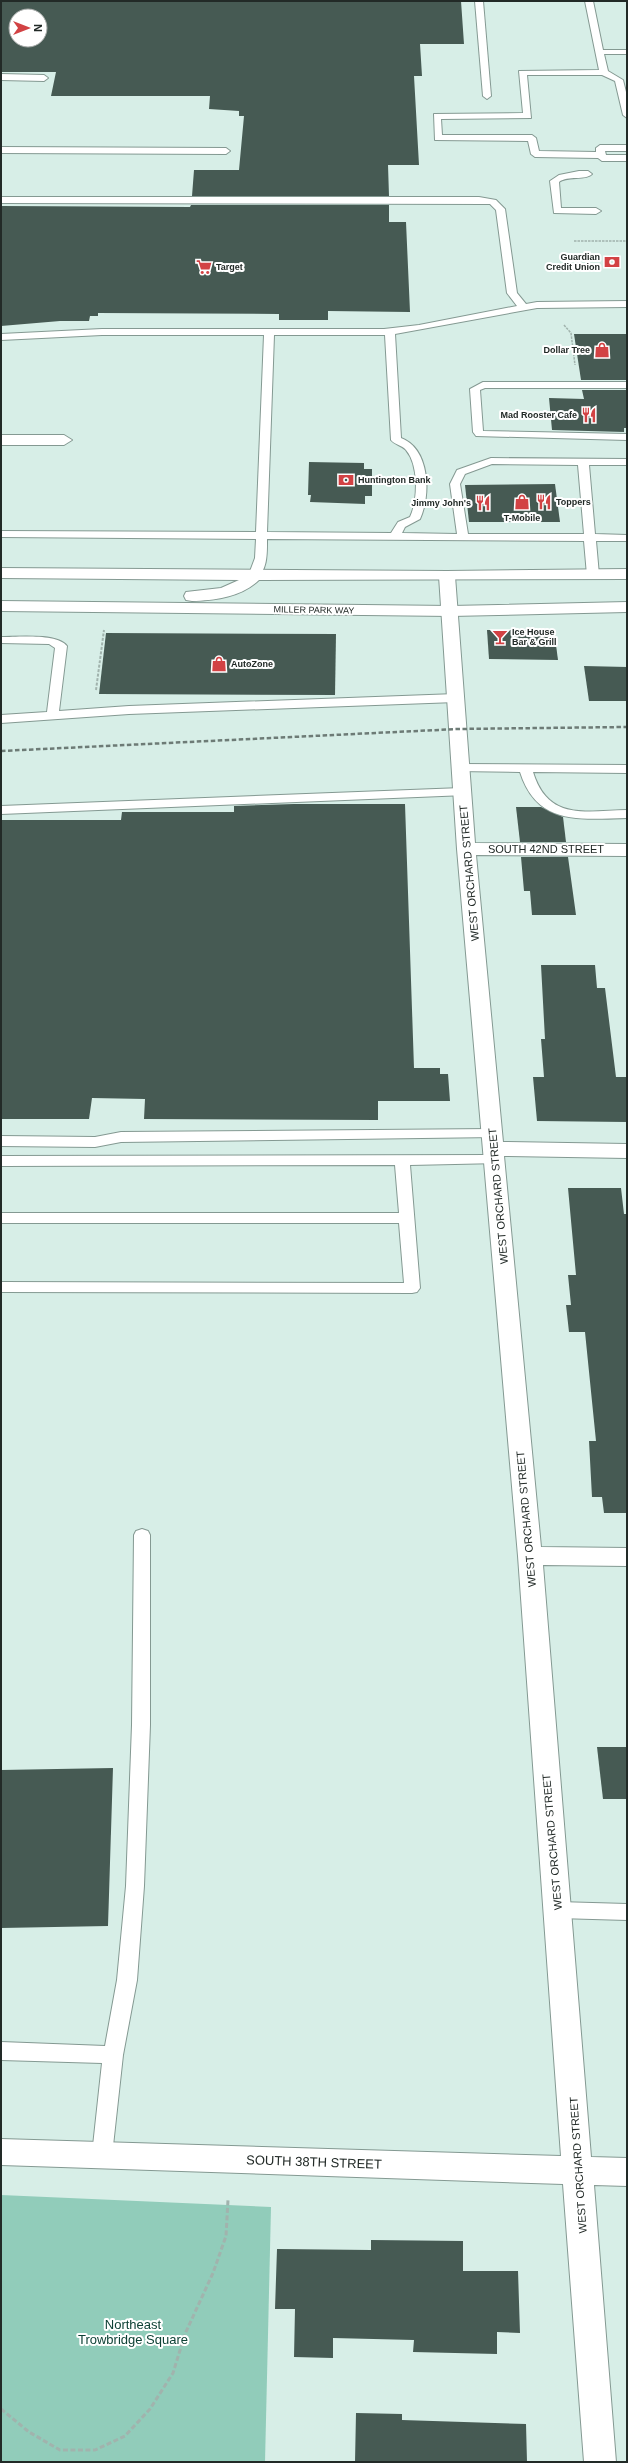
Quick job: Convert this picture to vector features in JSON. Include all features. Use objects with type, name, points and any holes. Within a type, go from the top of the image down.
[{"type":"street","points":[[1,440],[64,440]]},
{"type":"street","points":[[1,573],[448,576],[627,574]]},
{"type":"street","points":[[1,606],[94,598],[221,594],[236,590],[255,574]]},
{"type":"street","name":"WEST ORCHARD STREET","points":[[448,576],[466,848],[530,1556],[579,2170],[600,2462]]},
{"type":"street","points":[[528,609],[627,594]]},
{"type":"street","name":"MILLER PARK WAY","points":[[1,606],[451,611],[627,607]]},
{"type":"street","name":"SOUTH 42ND STREET","points":[[466,848],[627,850]]},
{"type":"street","points":[[494,1148],[627,1150]]},
{"type":"street","points":[[530,1556],[627,1558]]},
{"type":"street","name":"SOUTH 38TH STREET","points":[[1,2152],[627,2172]]},
{"type":"lane","points":[[479,1],[487,96]]},
{"type":"lane","points":[[588,1],[604,72]]},
{"type":"lane","points":[[600,52],[627,52]]},
{"type":"lane","points":[[627,115],[620,80],[604,72],[522,73],[528,116],[437,116],[438,138],[532,138],[535,154],[601,155],[602,158],[627,158]]},
{"type":"lane","points":[[1,77],[44,78]]},
{"type":"lane","points":[[601,155],[600,148],[627,148]]},
{"type":"lane","points":[[1,150],[226,151]]},
{"type":"lane","points":[[588,174],[571,174],[559,177],[554,181],[557,211],[596,211]]},
{"type":"lane","points":[[1,200],[479,200],[493,202],[500,209],[512,293],[523,307]]},
{"type":"lane","points":[[1,337],[102,332],[390,332],[523,307],[555,304],[627,304]]},
{"type":"lane","points":[[255,574],[261,558],[269,332]]},
{"type":"lane","points":[[390,332],[396,440],[412,449],[418,460],[420,480],[419,513],[415,519],[401,523],[397,528],[396,537]]},
{"type":"lane","points":[[627,385],[476,386],[478,432],[480,434],[547,437],[627,437]]},
{"type":"lane","points":[[462,537],[455,484],[461,472],[491,462],[627,462]]},
{"type":"lane","points":[[583,462],[593,575]]},
{"type":"lane","points":[[1,534],[627,538]]},
{"type":"lane","points":[[1,640],[51,641],[61,646],[53,715]]},
{"type":"lane","points":[[1,719],[93,712],[456,698]]},
{"type":"lane","points":[[460,768],[627,769]]},
{"type":"lane","points":[[525,768],[535,794],[544,804],[555,810],[567,814],[627,814]]},
{"type":"lane","points":[[1,810],[462,792]]},
{"type":"lane","points":[[1,1141],[95,1142],[121,1137],[494,1148]]},
{"type":"lane","points":[[1,1161],[402,1160],[494,1148]]},
{"type":"lane","points":[[1,1287],[412,1288],[402,1160]]},
{"type":"lane","points":[[1,1218],[407,1218]]},
{"type":"lane","points":[[102,2155],[113,2055],[127,1980],[135,1886],[141,1725],[142,1535]]},
{"type":"lane","points":[[558,1910],[627,1912]]},
{"type":"lane","points":[[1,2051],[113,2055]]},
{"type":"path","points":[[574,241],[627,241]]},
{"type":"path","points":[[559,320],[571,333],[575,366]]},
{"type":"path","points":[[93,712],[104,627]]},
{"type":"path","points":[[1,2409],[29,2432],[60,2450],[95,2450],[125,2436],[150,2409],[173,2373],[185,2334],[213,2273],[226,2236],[228,2200]]},
{"type":"green space","name":"Northeast Trowbridge Square","points":[[1,2195],[271,2207],[265,2462],[1,2462]]},
{"type":"building","points":[[1,1],[461,1],[464,44],[420,44],[422,76],[414,76],[419,165],[388,165],[389,196],[192,196],[194,170],[239,170],[244,116],[239,116],[239,111],[209,109],[210,96],[51,96],[56,72],[1,72]]},
{"type":"building","name":"Target","points":[[191,205],[389,205],[389,222],[406,222],[410,312],[328,311],[328,320],[279,320],[279,314],[98,313],[98,316],[90,316],[89,321],[60,321],[1,326],[1,206],[190,207]]},
{"type":"building","name":"Dollar Tree","points":[[574,334],[627,334],[627,380],[581,380]]},
{"type":"building","name":"Mad Rooster Cafe","points":[[582,390],[627,390],[627,428],[624,428],[624,432],[552,430],[549,398],[584,399]]},
{"type":"building","points":[[309,462],[364,463],[364,469],[372,469],[372,496],[365,496],[365,504],[310,502],[311,495],[308,495]]},
{"type":"building","points":[[555,484],[560,522],[469,522],[465,485]]},
{"type":"building","points":[[487,630],[554,630],[558,660],[489,659]]},
{"type":"building","name":"AutoZone","points":[[106,633],[336,634],[335,695],[99,694]]},
{"type":"building","points":[[584,666],[627,667],[627,701],[589,701]]},
{"type":"building","points":[[294,804],[405,804],[414,1068],[440,1068],[440,1074],[448,1074],[450,1101],[378,1101],[378,1120],[144,1119],[145,1099],[92,1098],[89,1119],[1,1119],[1,820],[121,820],[122,812],[234,812],[234,806]]},
{"type":"building","points":[[516,807],[541,807],[563,817],[566,842],[520,842]]},
{"type":"building","points":[[521,857],[568,857],[576,915],[532,915],[530,891],[524,891]]},
{"type":"building","points":[[541,965],[595,965],[597,988],[605,988],[616,1077],[627,1077],[627,1122],[537,1121],[533,1077],[544,1077],[541,1039],[545,1039]]},
{"type":"building","points":[[568,1188],[621,1188],[624,1214],[627,1214],[627,1513],[604,1513],[602,1497],[592,1497],[589,1441],[596,1441],[585,1332],[569,1332],[566,1305],[571,1305],[568,1275],[576,1275]]},
{"type":"building","points":[[597,1747],[627,1747],[627,1799],[603,1799]]},
{"type":"building","points":[[113,1768],[108,1926],[1,1928],[1,1770]]},
{"type":"building","points":[[371,2240],[463,2241],[463,2271],[518,2271],[520,2333],[497,2332],[497,2354],[413,2352],[414,2340],[333,2338],[333,2358],[294,2357],[295,2309],[275,2309],[277,2249],[371,2250]]},
{"type":"building","points":[[356,2413],[402,2414],[402,2420],[526,2424],[527,2462],[355,2462]]},
{"type":"railway","points":[[1,751],[458,729],[627,727]]},
{"type":"place","name":"Guardian Credit Union","points":[[612,262]]},
{"type":"place","name":"Target","points":[[204,267]]},
{"type":"place","name":"Dollar Tree","points":[[602,350]]},
{"type":"place","name":"Mad Rooster Cafe","points":[[589,415]]},
{"type":"place","name":"Huntington Bank","points":[[346,480]]},
{"type":"place","name":"T-Mobile","points":[[522,502]]},
{"type":"place","name":"Toppers","points":[[544,502]]},
{"type":"place","name":"Jimmy John's","points":[[483,503]]},
{"type":"place","name":"Ice House Bar & Grill","points":[[500,637]]},
{"type":"place","name":"AutoZone","points":[[219,664]]}]
